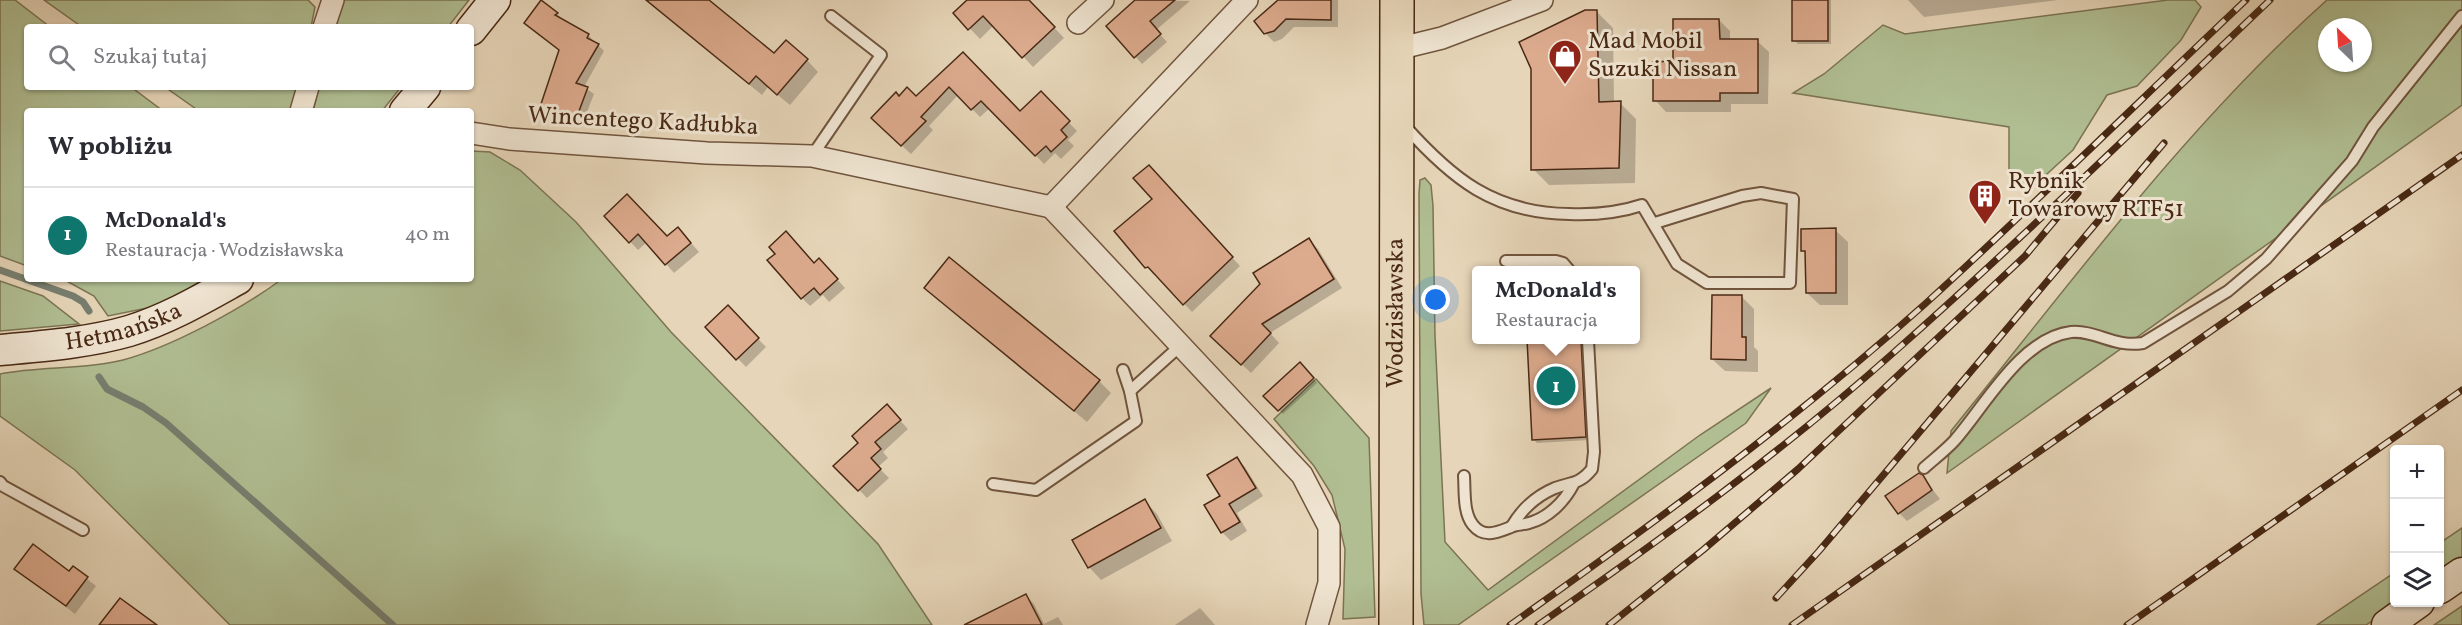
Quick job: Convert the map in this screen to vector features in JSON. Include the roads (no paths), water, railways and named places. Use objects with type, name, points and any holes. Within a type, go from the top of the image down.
[{"type":"main road","name":"Wodzisławska","points":[[1396,616],[1397,0]]},
{"type":"street","points":[[325,24],[333,0]]},
{"type":"street","points":[[474,26],[495,0]]},
{"type":"street","points":[[1078,23],[1103,0]]},
{"type":"street","points":[[1247,0],[1051,207],[1302,475],[1329,527],[1329,583],[1317,625]]},
{"type":"street","points":[[1396,49],[1442,38],[1542,0]]},
{"type":"street","points":[[303,108],[307,90]]},
{"type":"street","name":"Wincentego Kadłubka","points":[[474,133],[509,139],[707,153],[812,156],[1051,207]]},
{"type":"street","name":"Hetmańska","points":[[0,350],[91,340],[127,331],[188,308],[233,282]]},
{"type":"street","points":[[2444,585],[2462,573]]},
{"type":"street","points":[[2387,625],[2413,607]]},
{"type":"lane","points":[[812,156],[881,55],[831,15]]},
{"type":"lane","points":[[1924,468],[1955,441],[2014,366],[2053,338],[2069,332],[2083,332],[2130,345],[2143,343],[2228,291],[2266,259],[2352,161],[2373,127],[2462,16]]},
{"type":"lane","points":[[1396,116],[1433,158],[1488,196],[1516,209],[1544,214],[1581,214],[1618,212],[1642,205],[1677,264],[1707,283],[1790,284],[1793,199],[1761,193],[1742,196],[1655,224]]},
{"type":"lane","points":[[1506,261],[1556,261],[1566,266]]},
{"type":"lane","points":[[1464,476],[1466,507],[1473,526],[1481,532],[1499,532],[1512,526],[1537,520],[1562,503],[1573,485],[1588,474],[1594,462],[1588,344]]},
{"type":"lane","points":[[1130,391],[1180,346]]},
{"type":"lane","points":[[993,484],[1036,490],[1136,421],[1123,370]]},
{"type":"lane","points":[[0,482],[3,486],[83,530]]},
{"type":"lane","points":[[1512,526],[1526,506],[1552,489],[1573,485]]},
{"type":"waterway","points":[[0,270],[24,279]]},
{"type":"waterway","points":[[34,282],[73,296],[83,302],[89,311]]},
{"type":"waterway","points":[[99,377],[107,389],[143,407],[166,423],[393,625]]},
{"type":"railway","points":[[1510,625],[1617,549],[1722,470],[1875,347],[2006,229],[2246,0]]},
{"type":"railway","points":[[1538,625],[1719,495],[1850,391],[2035,223],[2270,0]]},
{"type":"railway","points":[[1776,598],[1819,551],[2164,143]]},
{"type":"railway","points":[[1792,625],[2462,155]]},
{"type":"railway","points":[[1609,625],[1703,550],[1798,469],[2025,256],[2078,193]]},
{"type":"railway","points":[[2127,625],[2462,390]]},
{"type":"place","name":"Mad Mobil Suzuki Nissan","points":[[1565,85]]},
{"type":"place","name":"Rybnik Towarowy RTF51","points":[[1985,225]]},
{"type":"place","name":"McDonald's","points":[[1556,386]]}]
